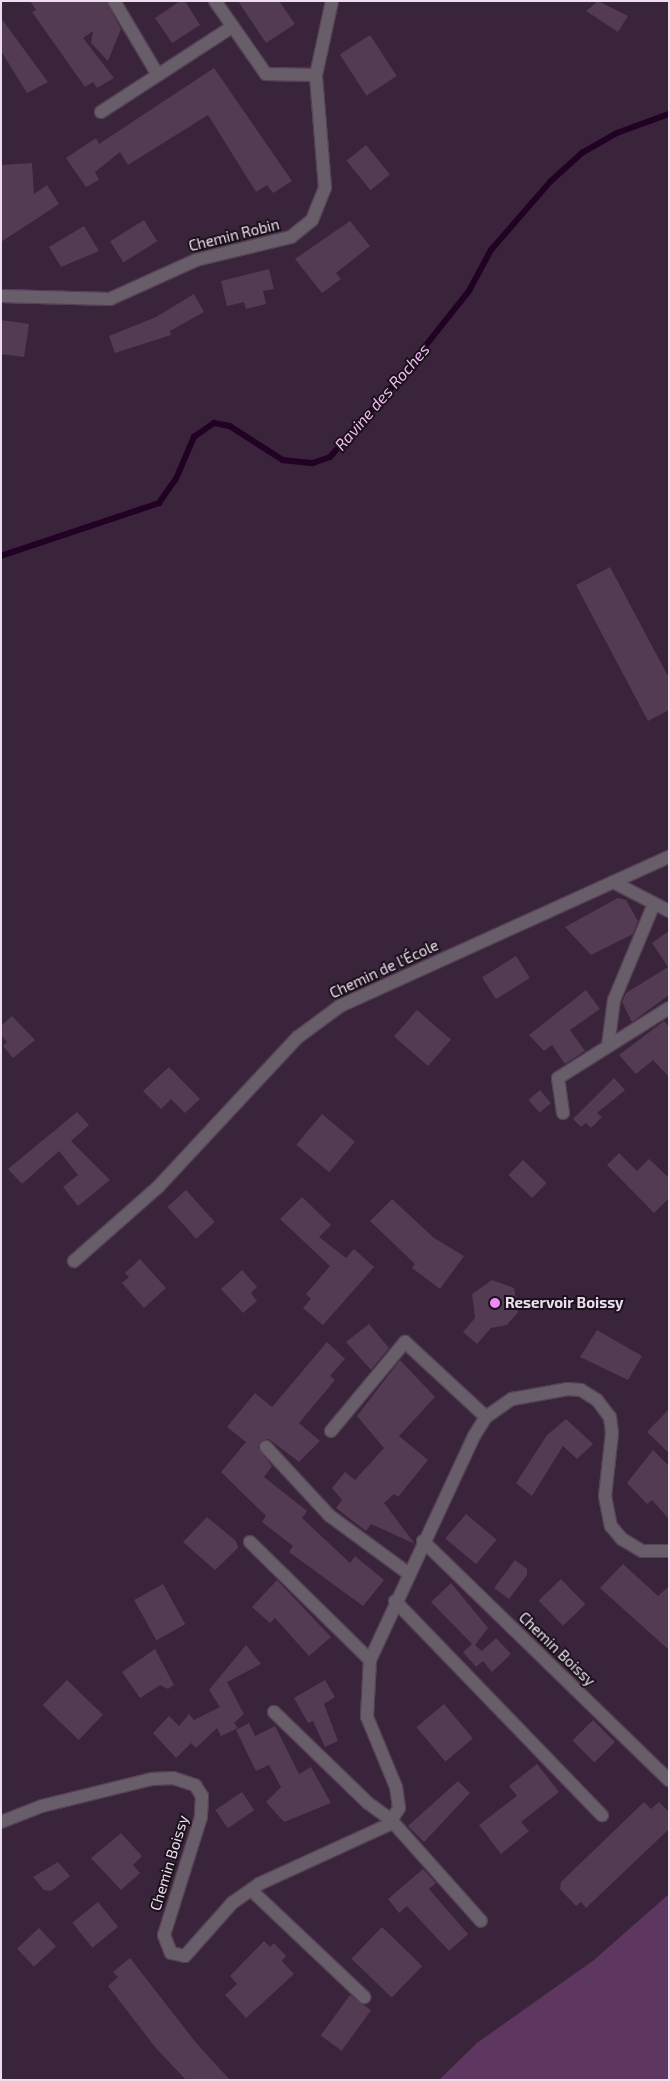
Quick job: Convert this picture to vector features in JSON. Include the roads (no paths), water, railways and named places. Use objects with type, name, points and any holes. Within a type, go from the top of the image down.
[{"type":"street","points":[[114,1],[158,75]]},
{"type":"street","points":[[215,1],[266,74],[316,75]]},
{"type":"street","name":"Chemin Robin","points":[[1,296],[110,299],[196,260],[291,237],[312,220],[325,188],[316,75],[332,1]]},
{"type":"street","points":[[101,112],[232,27]]},
{"type":"street","name":"Chemin de l'École","points":[[74,1261],[158,1187],[298,1037],[340,1006],[669,857]]},
{"type":"street","points":[[614,882],[669,911]]},
{"type":"street","points":[[608,1046],[614,1000],[654,904]]},
{"type":"street","points":[[563,1113],[558,1078],[669,1008]]},
{"type":"street","points":[[331,1431],[405,1342],[486,1417]]},
{"type":"street","points":[[391,1820],[399,1808],[396,1787],[375,1744],[367,1717],[370,1660],[423,1541],[486,1417],[529,1393],[581,1390],[597,1400],[610,1417],[612,1433],[605,1496],[611,1526],[622,1539],[642,1551],[666,1555]]},
{"type":"street","points":[[266,1447],[330,1516],[408,1573]]},
{"type":"street","name":"Chemin Boissy","points":[[423,1541],[669,1780]]},
{"type":"street","points":[[250,1542],[370,1660]]},
{"type":"street","points":[[395,1601],[602,1815]]},
{"type":"street","points":[[274,1712],[391,1820],[481,1921]]},
{"type":"street","name":"Chemin Boissy","points":[[1,1822],[42,1806],[152,1779],[186,1780],[200,1789],[201,1817],[166,1928],[165,1943],[172,1953],[185,1956],[192,1952],[210,1926],[251,1890],[309,1859],[367,1838],[391,1820]]},
{"type":"street","points":[[251,1890],[364,1997]]},
{"type":"waterway","name":"Ravine des Roches","points":[[1,556],[159,503],[176,479],[194,437],[214,423],[230,426],[283,460],[313,463],[330,457],[400,378],[469,291],[491,250],[551,181],[582,153],[617,133],[669,114]]},
{"type":"place","name":"Reservoir Boissy","points":[[495,1303]]}]
